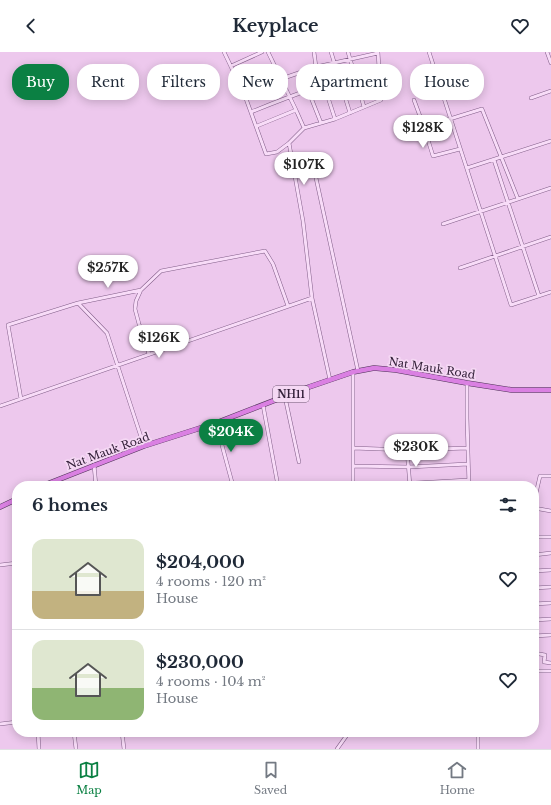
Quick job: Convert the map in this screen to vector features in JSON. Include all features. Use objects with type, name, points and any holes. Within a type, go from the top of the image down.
[{"type":"highway","name":"Nat Mauk Road","points":[[55,481],[144,446],[216,423],[330,380],[374,368],[396,370],[512,390],[551,390]]},
{"type":"highway","points":[[0,507],[12,501]]},
{"type":"street","points":[[224,52],[230,64]]},
{"type":"street","points":[[235,64],[262,52]]},
{"type":"street","points":[[268,52],[274,64]]},
{"type":"street","points":[[314,52],[316,64]]},
{"type":"street","points":[[332,52],[334,62]]},
{"type":"street","points":[[348,52],[352,64]]},
{"type":"street","points":[[327,64],[350,59],[363,54],[378,52],[379,64]]},
{"type":"street","points":[[429,52],[511,305],[551,292]]},
{"type":"street","points":[[547,52],[551,63]]},
{"type":"street","points":[[531,98],[551,91]]},
{"type":"street","points":[[288,92],[304,128]]},
{"type":"street","points":[[251,112],[296,94]]},
{"type":"street","points":[[246,100],[257,126],[266,154],[277,152],[289,143],[304,128],[335,120],[381,100]]},
{"type":"street","points":[[312,100],[321,123]]},
{"type":"street","points":[[329,100],[335,120]]},
{"type":"street","points":[[346,100],[350,114]]},
{"type":"street","points":[[362,100],[364,107]]},
{"type":"street","points":[[414,100],[433,156],[460,149]]},
{"type":"street","points":[[424,127],[482,108],[518,199]]},
{"type":"street","points":[[257,126],[296,110]]},
{"type":"street","points":[[467,168],[551,141]]},
{"type":"street","points":[[289,143],[303,221],[312,298],[330,380]]},
{"type":"street","points":[[494,160],[539,296]]},
{"type":"street","points":[[316,178],[355,372],[353,481]]},
{"type":"street","points":[[443,224],[551,188]]},
{"type":"street","points":[[460,268],[551,236]]},
{"type":"street","points":[[149,354],[135,309],[136,301],[141,290],[161,271],[265,251],[273,264],[288,306]]},
{"type":"street","points":[[21,399],[8,325],[78,302],[141,290]]},
{"type":"street","points":[[0,406],[312,298]]},
{"type":"street","points":[[78,302],[107,333],[144,446]]},
{"type":"street","points":[[457,481],[469,480],[467,383]]},
{"type":"street","points":[[284,397],[299,462]]},
{"type":"street","points":[[264,405],[277,481]]},
{"type":"street","points":[[216,423],[231,481]]},
{"type":"street","points":[[353,448],[407,450],[468,448]]},
{"type":"street","points":[[407,450],[410,481]]},
{"type":"street","points":[[353,466],[409,467],[468,464]]},
{"type":"street","points":[[94,466],[96,481]]},
{"type":"street","points":[[539,481],[540,476],[551,476]]},
{"type":"street","points":[[539,509],[551,511]]},
{"type":"street","points":[[539,537],[551,537]]},
{"type":"street","points":[[539,554],[551,553]]},
{"type":"street","points":[[0,565],[12,564]]},
{"type":"street","points":[[539,571],[551,570]]},
{"type":"street","points":[[539,588],[551,587]]},
{"type":"street","points":[[539,604],[551,603]]},
{"type":"street","points":[[539,620],[551,619]]},
{"type":"street","points":[[539,636],[551,635]]},
{"type":"street","points":[[539,654],[544,655],[544,662],[551,663]]},
{"type":"street","points":[[539,671],[551,671]]},
{"type":"street","points":[[0,724],[12,723]]},
{"type":"street","points":[[38,737],[39,749]]},
{"type":"street","points":[[75,737],[76,749]]},
{"type":"street","points":[[123,737],[124,749]]},
{"type":"street","points":[[337,749],[346,737]]},
{"type":"street","points":[[478,737],[478,749]]}]
